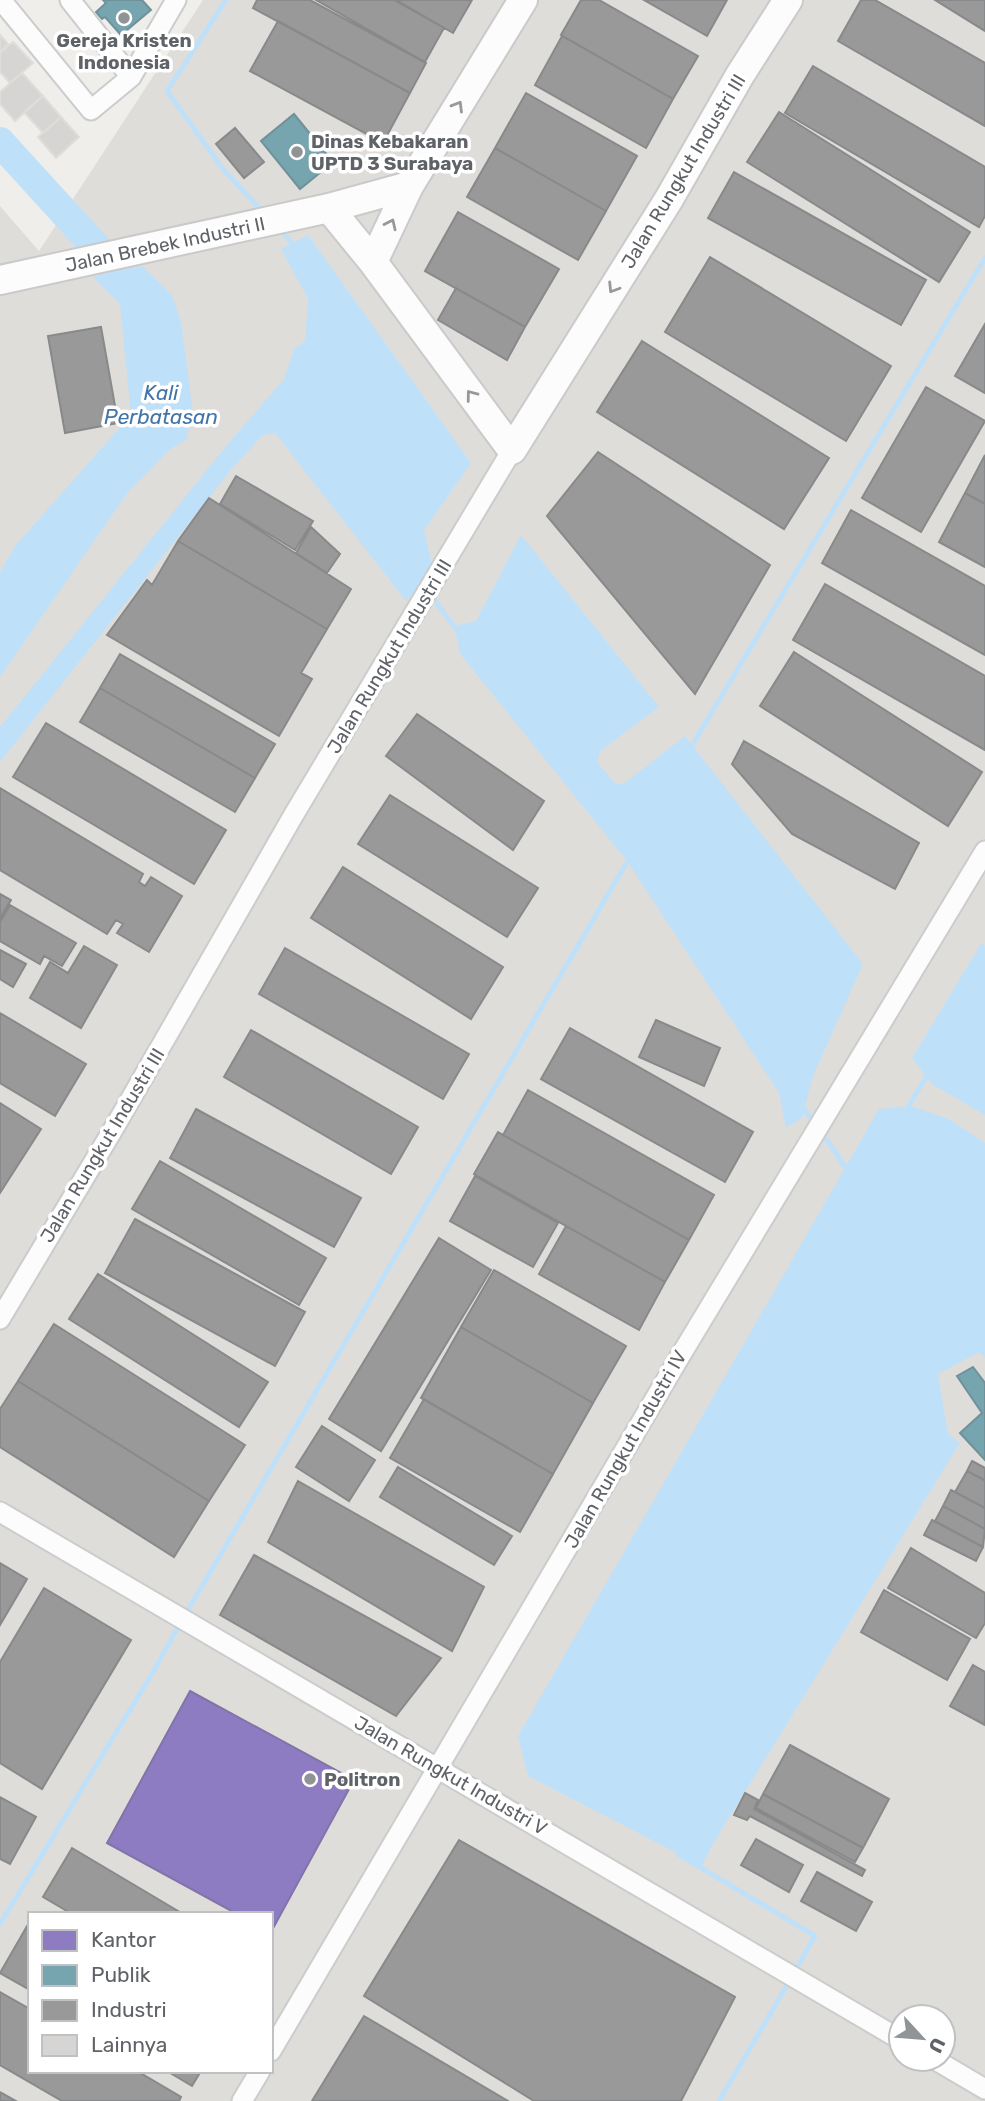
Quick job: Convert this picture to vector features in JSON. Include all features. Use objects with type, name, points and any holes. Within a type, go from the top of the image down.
[{"type":"street","points":[[1,0],[91,110],[131,77],[177,0]]},
{"type":"street","points":[[70,0],[131,77]]},
{"type":"street","points":[[373,262],[409,186],[523,0]]},
{"type":"street","name":"Jalan Rungkut Industri III","points":[[0,1319],[114,1128],[300,805],[512,450],[669,200],[740,75],[788,0]]},
{"type":"street","name":"Jalan Brebek Industri II","points":[[0,280],[301,215],[409,186]]},
{"type":"street","points":[[329,208],[373,262],[512,450]]},
{"type":"street","name":"Jalan Rungkut Industri IV","points":[[273,2049],[803,1150],[985,851]]},
{"type":"street","name":"Jalan Rungkut Industri V","points":[[0,1511],[887,2031]]},
{"type":"street","points":[[242,2101],[259,2073]]},
{"type":"street","points":[[957,2073],[985,2089]]},
{"type":"shaded area","points":[[203,0],[985,0],[985,2101],[0,2101],[0,206],[39,251]]},
{"type":"water","points":[[308,235],[471,463],[424,530],[434,572],[406,601],[275,433],[263,435],[234,466],[0,762],[0,727],[227,445],[284,379],[294,349],[305,341],[308,299],[281,249]]},
{"type":"water","name":"Kali Perbatasan","points":[[142,266],[172,295],[181,322],[192,405],[187,439],[169,450],[128,492],[0,677],[0,572],[16,545],[131,415],[120,304],[93,277]]},
{"type":"water","points":[[521,535],[659,707],[600,751],[597,762],[616,784],[623,784],[685,736],[863,964],[813,1076],[802,1118],[786,1128],[779,1093],[627,861],[461,655],[454,626],[476,621]]},
{"type":"water","points":[[982,942],[985,947],[985,1115],[932,1084],[912,1058]]},
{"type":"water","points":[[911,1106],[949,1119],[985,1143],[985,1358],[979,1352],[938,1374],[948,1434],[960,1443],[711,1847],[702,1866],[528,1776],[518,1736],[879,1109]]},
{"type":"building: Kantor","points":[[190,1691],[354,1780],[273,1928],[273,1912],[233,1912],[107,1843]]},
{"type":"building: Publik","name":"Gereja Kristen Indonesia","points":[[103,0],[142,0],[151,10],[121,35],[105,17],[102,19],[96,12],[106,3]]},
{"type":"building: Publik","name":"Dinas Kebakaran UPTD 3 Surabaya","points":[[294,114],[333,162],[300,189],[261,141]]},
{"type":"building: Publik","points":[[973,1367],[985,1383],[985,1460],[960,1433],[982,1413],[957,1376]]},
{"type":"building: Industri","points":[[257,0],[310,0],[426,63],[410,93],[253,8]]},
{"type":"building: Industri","points":[[316,0],[394,0],[444,28],[425,62]]},
{"type":"building: Industri","points":[[396,0],[472,0],[453,33]]},
{"type":"building: Industri","points":[[581,0],[599,0],[698,56],[673,99],[561,35]]},
{"type":"building: Industri","points":[[644,0],[727,0],[707,36]]},
{"type":"building: Industri","points":[[861,0],[875,0],[985,63],[985,126],[838,41]]},
{"type":"building: Industri","points":[[935,0],[985,0],[985,31]]},
{"type":"building: Industri","points":[[278,21],[410,93],[383,143],[250,71]]},
{"type":"building: Industri","points":[[562,36],[673,99],[646,148],[535,85]]},
{"type":"building: Industri","points":[[813,66],[985,167],[985,216],[979,227],[785,113]]},
{"type":"building: Industri","points":[[526,93],[637,156],[606,211],[495,148]]},
{"type":"building: Industri","points":[[779,112],[970,232],[939,282],[747,162]]},
{"type":"building: Industri","points":[[235,128],[264,162],[244,178],[216,144]]},
{"type":"building: Industri","points":[[495,148],[606,211],[578,260],[467,197]]},
{"type":"building: Industri","points":[[734,172],[926,280],[901,325],[708,218]]},
{"type":"building: Industri","points":[[458,212],[559,269],[525,327],[425,271]]},
{"type":"building: Industri","points":[[710,257],[891,366],[846,441],[665,332]]},
{"type":"building: Industri","points":[[456,288],[525,327],[507,360],[438,320]]},
{"type":"building: Industri","points":[[985,324],[985,393],[955,376]]},
{"type":"building: Industri","points":[[101,327],[118,423],[65,433],[48,336]]},
{"type":"building: Industri","points":[[642,341],[829,458],[784,529],[597,412]]},
{"type":"building: Industri","points":[[926,387],[985,421],[921,532],[862,498]]},
{"type":"building: Industri","points":[[598,452],[770,565],[695,694],[547,516]]},
{"type":"building: Industri","points":[[985,455],[985,504],[965,493]]},
{"type":"building: Industri","points":[[236,476],[313,521],[295,550],[220,504]]},
{"type":"building: Industri","points":[[965,493],[985,504],[985,567],[939,542]]},
{"type":"building: Industri","points":[[209,498],[351,589],[327,629],[178,541]]},
{"type":"building: Industri","points":[[851,510],[985,586],[985,655],[822,563]]},
{"type":"building: Industri","points":[[311,527],[340,554],[327,573],[296,553]]},
{"type":"building: Industri","points":[[178,541],[327,629],[301,673],[312,679],[279,736],[107,635],[147,580],[152,585]]},
{"type":"building: Industri","points":[[825,584],[985,676],[985,750],[793,640]]},
{"type":"building: Industri","points":[[794,652],[982,772],[948,826],[760,706]]},
{"type":"building: Industri","points":[[120,654],[275,744],[255,778],[100,688]]},
{"type":"building: Industri","points":[[100,688],[255,778],[235,812],[80,722]]},
{"type":"building: Industri","points":[[417,714],[544,801],[513,850],[386,756]]},
{"type":"building: Industri","points":[[46,723],[226,830],[194,884],[13,777]]},
{"type":"building: Industri","points":[[744,741],[919,843],[895,889],[792,834],[732,764]]},
{"type":"building: Industri","points":[[0,788],[143,874],[139,882],[145,886],[151,877],[182,896],[149,952],[117,933],[123,924],[116,920],[107,934],[0,870]]},
{"type":"building: Industri","points":[[390,795],[538,888],[507,937],[358,844]]},
{"type":"building: Industri","points":[[343,867],[503,967],[471,1019],[311,918]]},
{"type":"building: Industri","points":[[0,894],[11,900],[0,918]]},
{"type":"building: Industri","points":[[10,905],[76,943],[62,966],[44,956],[40,964],[0,941],[0,922]]},
{"type":"building: Industri","points":[[84,946],[117,965],[81,1028],[30,998],[50,962],[68,973]]},
{"type":"building: Industri","points":[[285,948],[469,1054],[443,1099],[259,994]]},
{"type":"building: Industri","points":[[0,950],[26,964],[13,987],[0,979]]},
{"type":"building: Industri","points":[[0,1013],[86,1064],[55,1116],[0,1083]]},
{"type":"building: Industri","points":[[656,1020],[720,1048],[704,1086],[639,1057]]},
{"type":"building: Industri","points":[[570,1028],[753,1132],[725,1182],[541,1079]]},
{"type":"building: Industri","points":[[251,1030],[418,1127],[391,1174],[224,1077]]},
{"type":"building: Industri","points":[[528,1090],[714,1195],[689,1240],[503,1135]]},
{"type":"building: Industri","points":[[0,1103],[41,1129],[0,1193]]},
{"type":"building: Industri","points":[[196,1109],[361,1198],[334,1247],[170,1158]]},
{"type":"building: Industri","points":[[498,1132],[689,1240],[665,1282],[474,1174]]},
{"type":"building: Industri","points":[[160,1161],[326,1258],[299,1305],[132,1209]]},
{"type":"building: Industri","points":[[475,1176],[558,1223],[533,1267],[450,1221]]},
{"type":"building: Industri","points":[[135,1219],[305,1312],[275,1366],[105,1273]]},
{"type":"building: Industri","points":[[566,1226],[665,1282],[639,1330],[539,1274]]},
{"type":"building: Industri","points":[[439,1238],[491,1270],[381,1451],[329,1419]]},
{"type":"building: Industri","points":[[494,1270],[626,1346],[593,1403],[461,1327]]},
{"type":"building: Industri","points":[[98,1274],[268,1382],[239,1427],[69,1319]]},
{"type":"building: Industri","points":[[54,1324],[245,1445],[209,1501],[18,1381]]},
{"type":"building: Industri","points":[[461,1327],[593,1403],[553,1474],[421,1398]]},
{"type":"building: Industri","points":[[18,1381],[209,1501],[174,1557],[0,1447],[0,1409]]},
{"type":"building: Industri","points":[[424,1399],[553,1474],[520,1532],[390,1458]]},
{"type":"building: Industri","points":[[322,1426],[375,1460],[349,1501],[296,1467]]},
{"type":"building: Industri","points":[[972,1461],[985,1468],[985,1480],[967,1471]]},
{"type":"building: Industri","points":[[398,1467],[512,1536],[494,1565],[380,1497]]},
{"type":"building: Industri","points":[[967,1471],[985,1481],[985,1508],[955,1492]]},
{"type":"building: Industri","points":[[298,1481],[484,1587],[452,1651],[268,1542]]},
{"type":"building: Industri","points":[[951,1490],[985,1508],[985,1529],[943,1506]]},
{"type":"building: Industri","points":[[943,1506],[985,1529],[983,1547],[935,1521]]},
{"type":"building: Industri","points":[[932,1520],[983,1547],[976,1561],[924,1535]]},
{"type":"building: Industri","points":[[911,1548],[985,1593],[985,1623],[976,1638],[888,1588]]},
{"type":"building: Industri","points":[[254,1555],[441,1658],[396,1716],[220,1615]]},
{"type":"building: Industri","points":[[0,1563],[27,1579],[0,1625]]},
{"type":"building: Industri","points":[[44,1588],[131,1640],[42,1789],[0,1763],[0,1662]]},
{"type":"building: Industri","points":[[884,1590],[970,1639],[947,1680],[861,1632]]},
{"type":"building: Industri","points":[[973,1665],[985,1672],[985,1725],[950,1706]]},
{"type":"building: Industri","points":[[790,1745],[889,1799],[863,1848],[763,1794]]},
{"type":"building: Industri","points":[[745,1793],[758,1800],[754,1809],[865,1870],[862,1876],[750,1816],[747,1820],[734,1815]]},
{"type":"building: Industri","points":[[763,1794],[863,1848],[855,1862],[756,1808]]},
{"type":"building: Industri","points":[[0,1797],[36,1817],[10,1864],[0,1859]]},
{"type":"building: Industri","points":[[756,1839],[803,1865],[789,1892],[741,1865]]},
{"type":"building: Industri","points":[[459,1840],[735,1997],[681,2101],[534,2101],[364,1996]]},
{"type":"building: Industri","points":[[72,1848],[180,1912],[69,1912],[43,1897]]},
{"type":"building: Industri","points":[[817,1872],[872,1902],[856,1931],[801,1901]]},
{"type":"building: Industri","points":[[28,1924],[28,1989],[0,1973]]},
{"type":"building: Industri","points":[[0,1992],[28,2008],[28,2073],[140,2073],[181,2097],[179,2101],[62,2101],[0,2065]]},
{"type":"building: Industri","points":[[364,2016],[508,2101],[312,2101]]},
{"type":"building: Industri","points":[[170,2073],[200,2073],[192,2086]]},
{"type":"building: Industri","points":[[0,2092],[16,2101],[0,2101]]},
{"type":"building: Lainnya","points":[[0,35],[8,44],[0,52]]},
{"type":"building: Lainnya","points":[[13,42],[33,63],[10,83],[0,72],[0,53]]},
{"type":"building: Lainnya","points":[[22,73],[43,96],[15,121],[0,104],[0,92]]},
{"type":"building: Lainnya","points":[[43,96],[61,117],[43,133],[24,112]]},
{"type":"building: Lainnya","points":[[61,117],[79,137],[56,158],[38,137]]},
{"type":"waterway","points":[[226,0],[167,91],[223,169],[263,212]]},
{"type":"waterway","name":"Kali Perbatasan","points":[[0,142],[146,302]]},
{"type":"waterway","points":[[280,229],[296,248]]},
{"type":"waterway","points":[[689,750],[985,258]]},
{"type":"waterway","points":[[431,595],[456,629]]},
{"type":"waterway","points":[[185,1615],[630,857]]},
{"type":"waterway","points":[[905,1112],[929,1072]]},
{"type":"waterway","points":[[801,1105],[816,1125]]},
{"type":"waterway","points":[[822,1133],[848,1171]]},
{"type":"waterway","points":[[0,1924],[180,1623]]},
{"type":"waterway","points":[[678,1854],[815,1936],[795,1971]]},
{"type":"waterway","points":[[719,2101],[790,1980]]},
{"type":"place","name":"Gereja Kristen Indonesia","points":[[124,18]]},
{"type":"place","name":"Dinas Kebakaran UPTD 3 Surabaya","points":[[297,152]]},
{"type":"place","name":"Politron","points":[[310,1779]]}]
